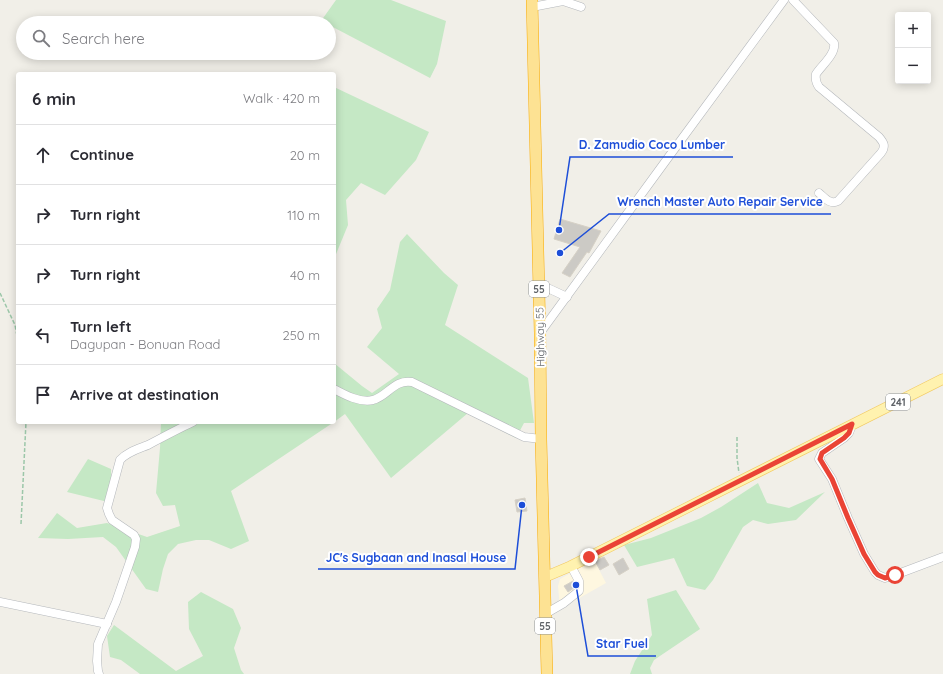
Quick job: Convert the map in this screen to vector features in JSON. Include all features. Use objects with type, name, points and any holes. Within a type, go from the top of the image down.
[{"type":"highway","name":"Highway 55","points":[[532,4],[540,333],[532,438],[544,577],[547,674]]},
{"type":"main road","name":"241","points":[[544,577],[571,566],[943,379]]},
{"type":"street","points":[[540,333],[784,0]]},
{"type":"street","points":[[792,0],[834,43],[835,47],[833,52],[816,74],[816,83],[878,137],[883,142],[884,146],[881,153],[838,201],[834,203],[831,202],[819,193]]},
{"type":"street","points":[[532,4],[562,1],[581,7]]},
{"type":"street","points":[[539,284],[567,297]]},
{"type":"street","points":[[336,390],[358,399],[372,400],[378,398],[400,382],[412,382],[532,438]]},
{"type":"street","points":[[99,674],[97,661],[98,644],[116,602],[135,547],[136,539],[134,534],[112,520],[107,508],[120,460],[125,455],[189,424]]},
{"type":"street","points":[[852,424],[849,433],[822,453],[820,459],[832,479],[864,554],[875,572],[885,578],[943,557]]},
{"type":"street","points":[[545,614],[579,592],[579,581],[571,566]]},
{"type":"street","points":[[0,602],[106,624]]},
{"type":"path","points":[[0,293],[16,330]]},
{"type":"path","points":[[21,524],[26,424]]},
{"type":"path","points":[[736,437],[737,482]]},
{"type":"shaded area","points":[[594,560],[606,583],[560,609],[558,586],[560,579]]},
{"type":"green space","points":[[336,0],[391,0],[446,21],[437,64],[430,78],[336,29],[336,16],[325,16]]},
{"type":"green space","points":[[336,88],[429,132],[416,160],[385,195],[361,183],[346,200],[348,225],[336,254]]},
{"type":"green space","points":[[407,234],[444,273],[458,285],[445,325],[528,378],[534,423],[524,423],[516,438],[468,413],[391,478],[345,414],[336,421],[336,365],[372,393],[399,374],[367,347],[382,328],[377,309],[390,290],[400,242]]},
{"type":"green space","points":[[161,424],[331,424],[231,491],[249,541],[231,549],[209,540],[196,540],[178,544],[168,554],[158,592],[146,589],[116,547],[103,537],[68,539],[38,538],[57,513],[77,528],[107,523],[147,537],[180,526],[175,505],[163,506],[156,493]]},
{"type":"green space","points":[[88,459],[111,469],[112,503],[67,492]]},
{"type":"green space","points":[[758,483],[767,503],[789,508],[825,492],[796,520],[768,524],[753,520],[743,527],[713,580],[705,590],[687,586],[674,558],[637,567],[624,545],[651,538],[701,518]]},
{"type":"green space","points":[[676,590],[700,629],[654,660],[650,668],[652,674],[630,674],[635,661],[652,635],[647,599]]},
{"type":"green space","points":[[201,592],[233,609],[241,628],[234,648],[241,670],[244,674],[140,674],[121,660],[110,657],[107,636],[114,625],[176,671],[203,656],[189,629],[188,602]]},
{"type":"building","points":[[560,219],[601,231],[589,253],[587,252],[570,277],[562,273],[580,247],[554,239]]},
{"type":"building","points":[[525,498],[527,511],[517,512],[515,500]]},
{"type":"building","points":[[604,557],[609,565],[600,570],[595,561]]},
{"type":"building","points":[[623,558],[629,569],[619,575],[613,564]]},
{"type":"building","points":[[573,581],[574,588],[568,592],[564,586]]},
{"type":"place","name":"D. Zamudio Coco Lumber","points":[[559,230]]},
{"type":"place","name":"Wrench Master Auto Repair Service","points":[[560,253]]},
{"type":"place","name":"JC's Sugbaan and Inasal House","points":[[522,505]]},
{"type":"place","name":"Star Fuel","points":[[576,585]]},
{"type":"route","points":[[589,557],[852,424],[849,433],[822,453],[820,459],[832,479],[864,554],[875,572],[885,578],[895,575]]}]
